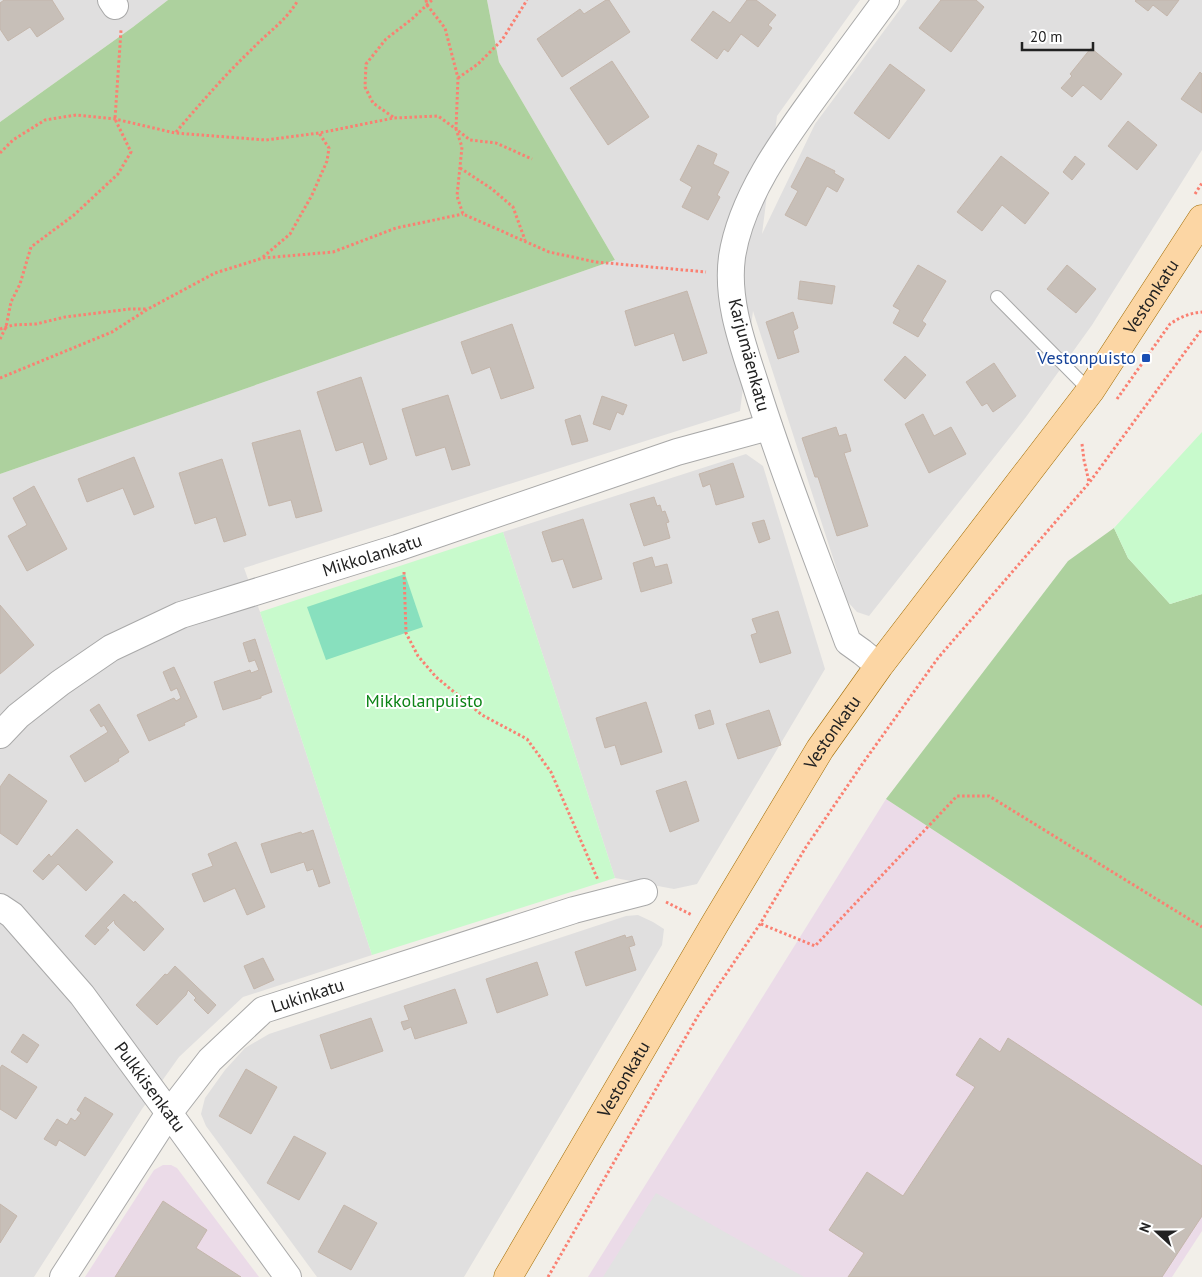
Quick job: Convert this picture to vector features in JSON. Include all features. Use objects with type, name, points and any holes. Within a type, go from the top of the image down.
[{"type":"main road","name":"Vestonkatu","points":[[508,1277],[820,749],[878,666],[1090,391],[1202,219]]},
{"type":"street","name":"Karjumäenkatu","points":[[878,666],[848,642],[769,426],[738,326],[731,288],[731,274],[732,257],[741,223],[767,168],[791,130],[886,0]]},
{"type":"street","name":"Mikkolankatu","points":[[0,735],[18,716],[60,683],[111,648],[181,615],[397,548],[677,452],[769,426]]},
{"type":"street","name":"Lukinkatu","points":[[63,1277],[169,1112],[210,1060],[264,1010],[608,901],[644,892]]},
{"type":"street","name":"Pulkkisenkatu","points":[[0,906],[12,915],[82,995],[288,1277]]},
{"type":"lane","points":[[997,297],[1090,391]]},
{"type":"path","points":[[175,133],[208,94],[292,12],[298,0]]},
{"type":"path","points":[[426,0],[427,5],[445,28],[458,78],[456,129],[462,147],[457,196],[463,214]]},
{"type":"path","points":[[394,118],[373,103],[365,87],[366,64],[386,39],[412,19],[432,0]]},
{"type":"path","points":[[458,78],[478,64],[502,40],[527,0]]},
{"type":"path","points":[[0,339],[6,327],[11,302],[20,284],[31,247],[74,214],[118,174],[131,152],[115,120],[121,21],[113,3]]},
{"type":"path","points":[[0,153],[13,140],[45,120],[76,115],[115,120],[175,133],[266,140],[320,133],[394,118],[438,116],[470,140],[496,143],[532,159]]},
{"type":"path","points":[[263,258],[290,234],[312,195],[327,161],[329,148],[320,133]]},
{"type":"path","points":[[460,168],[492,188],[513,207],[525,241]]},
{"type":"path","points":[[0,378],[112,332],[148,309],[215,273],[263,258],[333,252],[396,228],[463,214],[549,252],[596,262],[731,274]]},
{"type":"path","points":[[0,329],[12,325],[36,324],[83,314],[148,309]]},
{"type":"path","points":[[1124,391],[1170,324],[1178,318],[1202,312]]},
{"type":"path","points":[[548,1277],[699,1014],[760,924],[806,847],[895,716],[938,658],[1090,483],[1202,329]]},
{"type":"path","points":[[1081,437],[1090,483]]},
{"type":"path","points":[[397,548],[405,574],[406,633],[418,656],[436,677],[482,715],[527,739],[551,772],[608,901]]},
{"type":"path","points":[[760,924],[815,946],[957,796],[989,796],[1202,927]]},
{"type":"path","points":[[644,892],[697,917]]},
{"type":"shaded area","points":[[0,0],[168,0],[0,122]]},
{"type":"shaded area","points":[[487,0],[860,0],[777,116],[762,234],[815,124],[907,0],[1202,0],[1202,150],[1092,325],[1026,417],[869,616],[857,612],[847,601],[753,311],[740,411],[244,568],[372,955],[243,997],[179,1057],[142,1109],[34,1277],[0,1277],[0,474],[615,260],[499,62]]},
{"type":"shaded area","points":[[746,454],[763,466],[825,669],[697,884],[674,889],[615,878],[503,532]]},
{"type":"shaded area","points":[[886,799],[1202,1006],[1202,1231],[1172,1277],[588,1277]]},
{"type":"shaded area","points":[[638,915],[664,929],[662,945],[464,1277],[317,1277],[206,1126],[201,1114],[205,1098],[225,1070],[245,1048],[269,1034],[626,916]]},
{"type":"shaded area","points":[[163,1165],[171,1165],[177,1168],[259,1277],[85,1277],[154,1170]]},
{"type":"shaded area","points":[[656,1193],[804,1277],[603,1277]]},
{"type":"green space","points":[[168,0],[487,0],[499,62],[615,260],[0,474],[0,122]]},
{"type":"green space","points":[[1202,432],[1202,594],[1170,604],[1128,558],[1114,528]]},
{"type":"green space","points":[[1114,528],[1128,558],[1170,604],[1202,594],[1202,1006],[886,799],[1068,561]]},
{"type":"green space","name":"Mikkolanpuisto","points":[[503,532],[615,878],[372,955],[260,612]]},
{"type":"green space","points":[[405,574],[423,627],[326,660],[307,607]]},
{"type":"building","points":[[4,0],[52,0],[64,19],[37,37],[30,27],[8,41],[0,29],[0,3]]},
{"type":"building","points":[[609,0],[630,32],[562,77],[537,39],[580,9],[584,14]]},
{"type":"building","points":[[747,0],[756,0],[776,15],[768,25],[772,28],[758,47],[741,34],[728,52],[724,49],[717,59],[691,40],[713,11],[730,23]]},
{"type":"building","points":[[941,0],[976,0],[984,7],[951,52],[919,28]]},
{"type":"building","points":[[1136,0],[1179,0],[1167,16],[1153,5],[1148,11]]},
{"type":"building","points":[[1091,48],[1122,74],[1101,100],[1083,85],[1072,97],[1061,88],[1072,76],[1070,74]]},
{"type":"building","points":[[612,61],[649,117],[608,145],[570,88]]},
{"type":"building","points":[[890,64],[925,90],[889,139],[854,113]]},
{"type":"building","points":[[1200,72],[1202,74],[1202,113],[1181,99]]},
{"type":"building","points":[[1128,121],[1157,145],[1137,170],[1108,146]]},
{"type":"building","points":[[698,145],[717,154],[713,164],[729,172],[717,195],[720,197],[708,220],[682,207],[692,187],[680,180]]},
{"type":"building","points":[[1001,156],[1049,193],[1025,224],[1002,205],[982,231],[957,212]]},
{"type":"building","points":[[1075,156],[1085,164],[1072,180],[1063,172]]},
{"type":"building","points":[[807,157],[835,171],[834,173],[844,179],[837,192],[827,186],[806,226],[785,215],[798,191],[791,187]]},
{"type":"building","points":[[918,265],[946,281],[922,321],[926,324],[918,337],[893,323],[900,310],[893,306]]},
{"type":"building","points":[[1067,265],[1096,289],[1076,313],[1047,289]]},
{"type":"building","points":[[800,281],[835,286],[832,304],[798,299]]},
{"type":"building","points":[[687,291],[707,353],[683,361],[674,333],[635,346],[625,311]]},
{"type":"building","points":[[793,312],[798,328],[793,331],[799,352],[778,359],[766,322]]},
{"type":"building","points":[[512,324],[534,388],[501,399],[490,367],[472,374],[461,342]]},
{"type":"building","points":[[905,356],[926,375],[905,399],[884,380]]},
{"type":"building","points":[[994,363],[1016,396],[993,412],[987,403],[982,406],[966,382]]},
{"type":"building","points":[[361,377],[387,459],[370,465],[363,442],[336,451],[317,392]]},
{"type":"building","points":[[448,395],[470,465],[452,470],[445,447],[416,456],[402,409]]},
{"type":"building","points":[[602,396],[627,405],[623,415],[617,412],[610,430],[593,424]]},
{"type":"building","points":[[923,414],[934,436],[951,427],[966,454],[929,473],[905,424]]},
{"type":"building","points":[[580,415],[588,441],[572,445],[565,420]]},
{"type":"building","points":[[836,427],[839,436],[846,434],[851,451],[844,453],[868,526],[837,536],[818,477],[815,477],[802,438]]},
{"type":"building","points":[[300,430],[322,511],[296,518],[291,500],[269,506],[252,443]]},
{"type":"building","points":[[134,457],[154,507],[134,515],[123,488],[87,502],[78,479]]},
{"type":"building","points":[[222,459],[246,535],[224,542],[216,517],[195,524],[179,473]]},
{"type":"building","points":[[733,463],[744,497],[716,505],[710,484],[703,487],[699,474]]},
{"type":"building","points":[[34,486],[67,549],[27,571],[8,536],[27,525],[13,498]]},
{"type":"building","points":[[654,497],[657,506],[660,505],[662,512],[665,511],[669,522],[666,523],[670,538],[644,546],[630,504]]},
{"type":"building","points":[[583,519],[602,579],[573,588],[563,559],[552,562],[542,532]]},
{"type":"building","points":[[764,520],[770,539],[759,543],[752,523]]},
{"type":"building","points":[[652,557],[655,567],[667,564],[672,583],[641,592],[633,563]]},
{"type":"building","points":[[0,605],[34,645],[0,674]]},
{"type":"building","points":[[778,611],[791,653],[760,663],[751,635],[757,633],[752,619]]},
{"type":"building","points":[[255,639],[272,692],[261,696],[261,698],[223,710],[214,682],[250,670],[251,673],[259,670],[255,660],[249,662],[243,643]]},
{"type":"building","points":[[174,667],[197,717],[184,723],[185,725],[149,741],[137,715],[174,698],[176,701],[181,698],[177,688],[171,691],[163,672]]},
{"type":"building","points":[[646,702],[662,752],[621,765],[615,745],[605,748],[596,718]]},
{"type":"building","points":[[99,704],[129,752],[118,759],[119,761],[85,782],[70,756],[108,732],[104,725],[101,727],[90,710]]},
{"type":"building","points":[[710,710],[714,724],[699,729],[695,715]]},
{"type":"building","points":[[769,710],[781,745],[738,759],[726,724]]},
{"type":"building","points":[[9,774],[47,801],[17,845],[0,833],[0,787]]},
{"type":"building","points":[[686,781],[699,821],[670,832],[656,791]]},
{"type":"building","points":[[77,829],[113,862],[86,891],[58,864],[43,880],[33,871],[49,854],[51,857]]},
{"type":"building","points":[[313,830],[330,883],[319,887],[313,869],[307,871],[304,862],[271,873],[261,844]]},
{"type":"building","points":[[236,842],[265,907],[247,915],[235,888],[204,902],[192,874],[213,866],[208,854]]},
{"type":"building","points":[[124,894],[134,903],[135,901],[164,929],[144,951],[115,924],[114,920],[106,928],[109,930],[95,945],[85,936]]},
{"type":"building","points":[[625,935],[626,938],[632,936],[635,945],[629,947],[636,970],[586,986],[575,952]]},
{"type":"building","points":[[263,958],[274,980],[254,989],[244,966]]},
{"type":"building","points":[[537,962],[548,995],[497,1013],[486,979]]},
{"type":"building","points":[[175,966],[216,1005],[208,1014],[194,1000],[196,998],[188,990],[186,995],[157,1025],[136,1005]]},
{"type":"building","points":[[455,989],[467,1023],[415,1039],[411,1027],[404,1030],[401,1022],[409,1020],[404,1006]]},
{"type":"building","points":[[371,1018],[383,1051],[331,1069],[320,1035]]},
{"type":"building","points":[[23,1034],[39,1045],[27,1063],[11,1052]]},
{"type":"building","points":[[980,1038],[1000,1052],[1008,1038],[1202,1166],[1202,1216],[1162,1277],[848,1277],[864,1253],[829,1230],[867,1172],[903,1196],[975,1087],[956,1075]]},
{"type":"building","points":[[2,1065],[37,1087],[16,1119],[0,1109],[0,1068]]},
{"type":"building","points":[[246,1069],[277,1087],[251,1134],[219,1116]]},
{"type":"building","points":[[85,1097],[113,1114],[85,1156],[59,1140],[56,1146],[44,1139],[57,1119],[67,1125],[71,1118],[75,1121],[81,1113],[77,1110]]},
{"type":"building","points":[[294,1136],[326,1153],[299,1200],[267,1183]]},
{"type":"building","points":[[163,1201],[207,1230],[196,1248],[241,1277],[115,1277]]},
{"type":"building","points":[[0,1204],[17,1216],[0,1243]]},
{"type":"building","points":[[344,1205],[377,1223],[351,1270],[318,1252]]},
{"type":"place","name":"Vestonpuisto","points":[[1146,358]]}]
